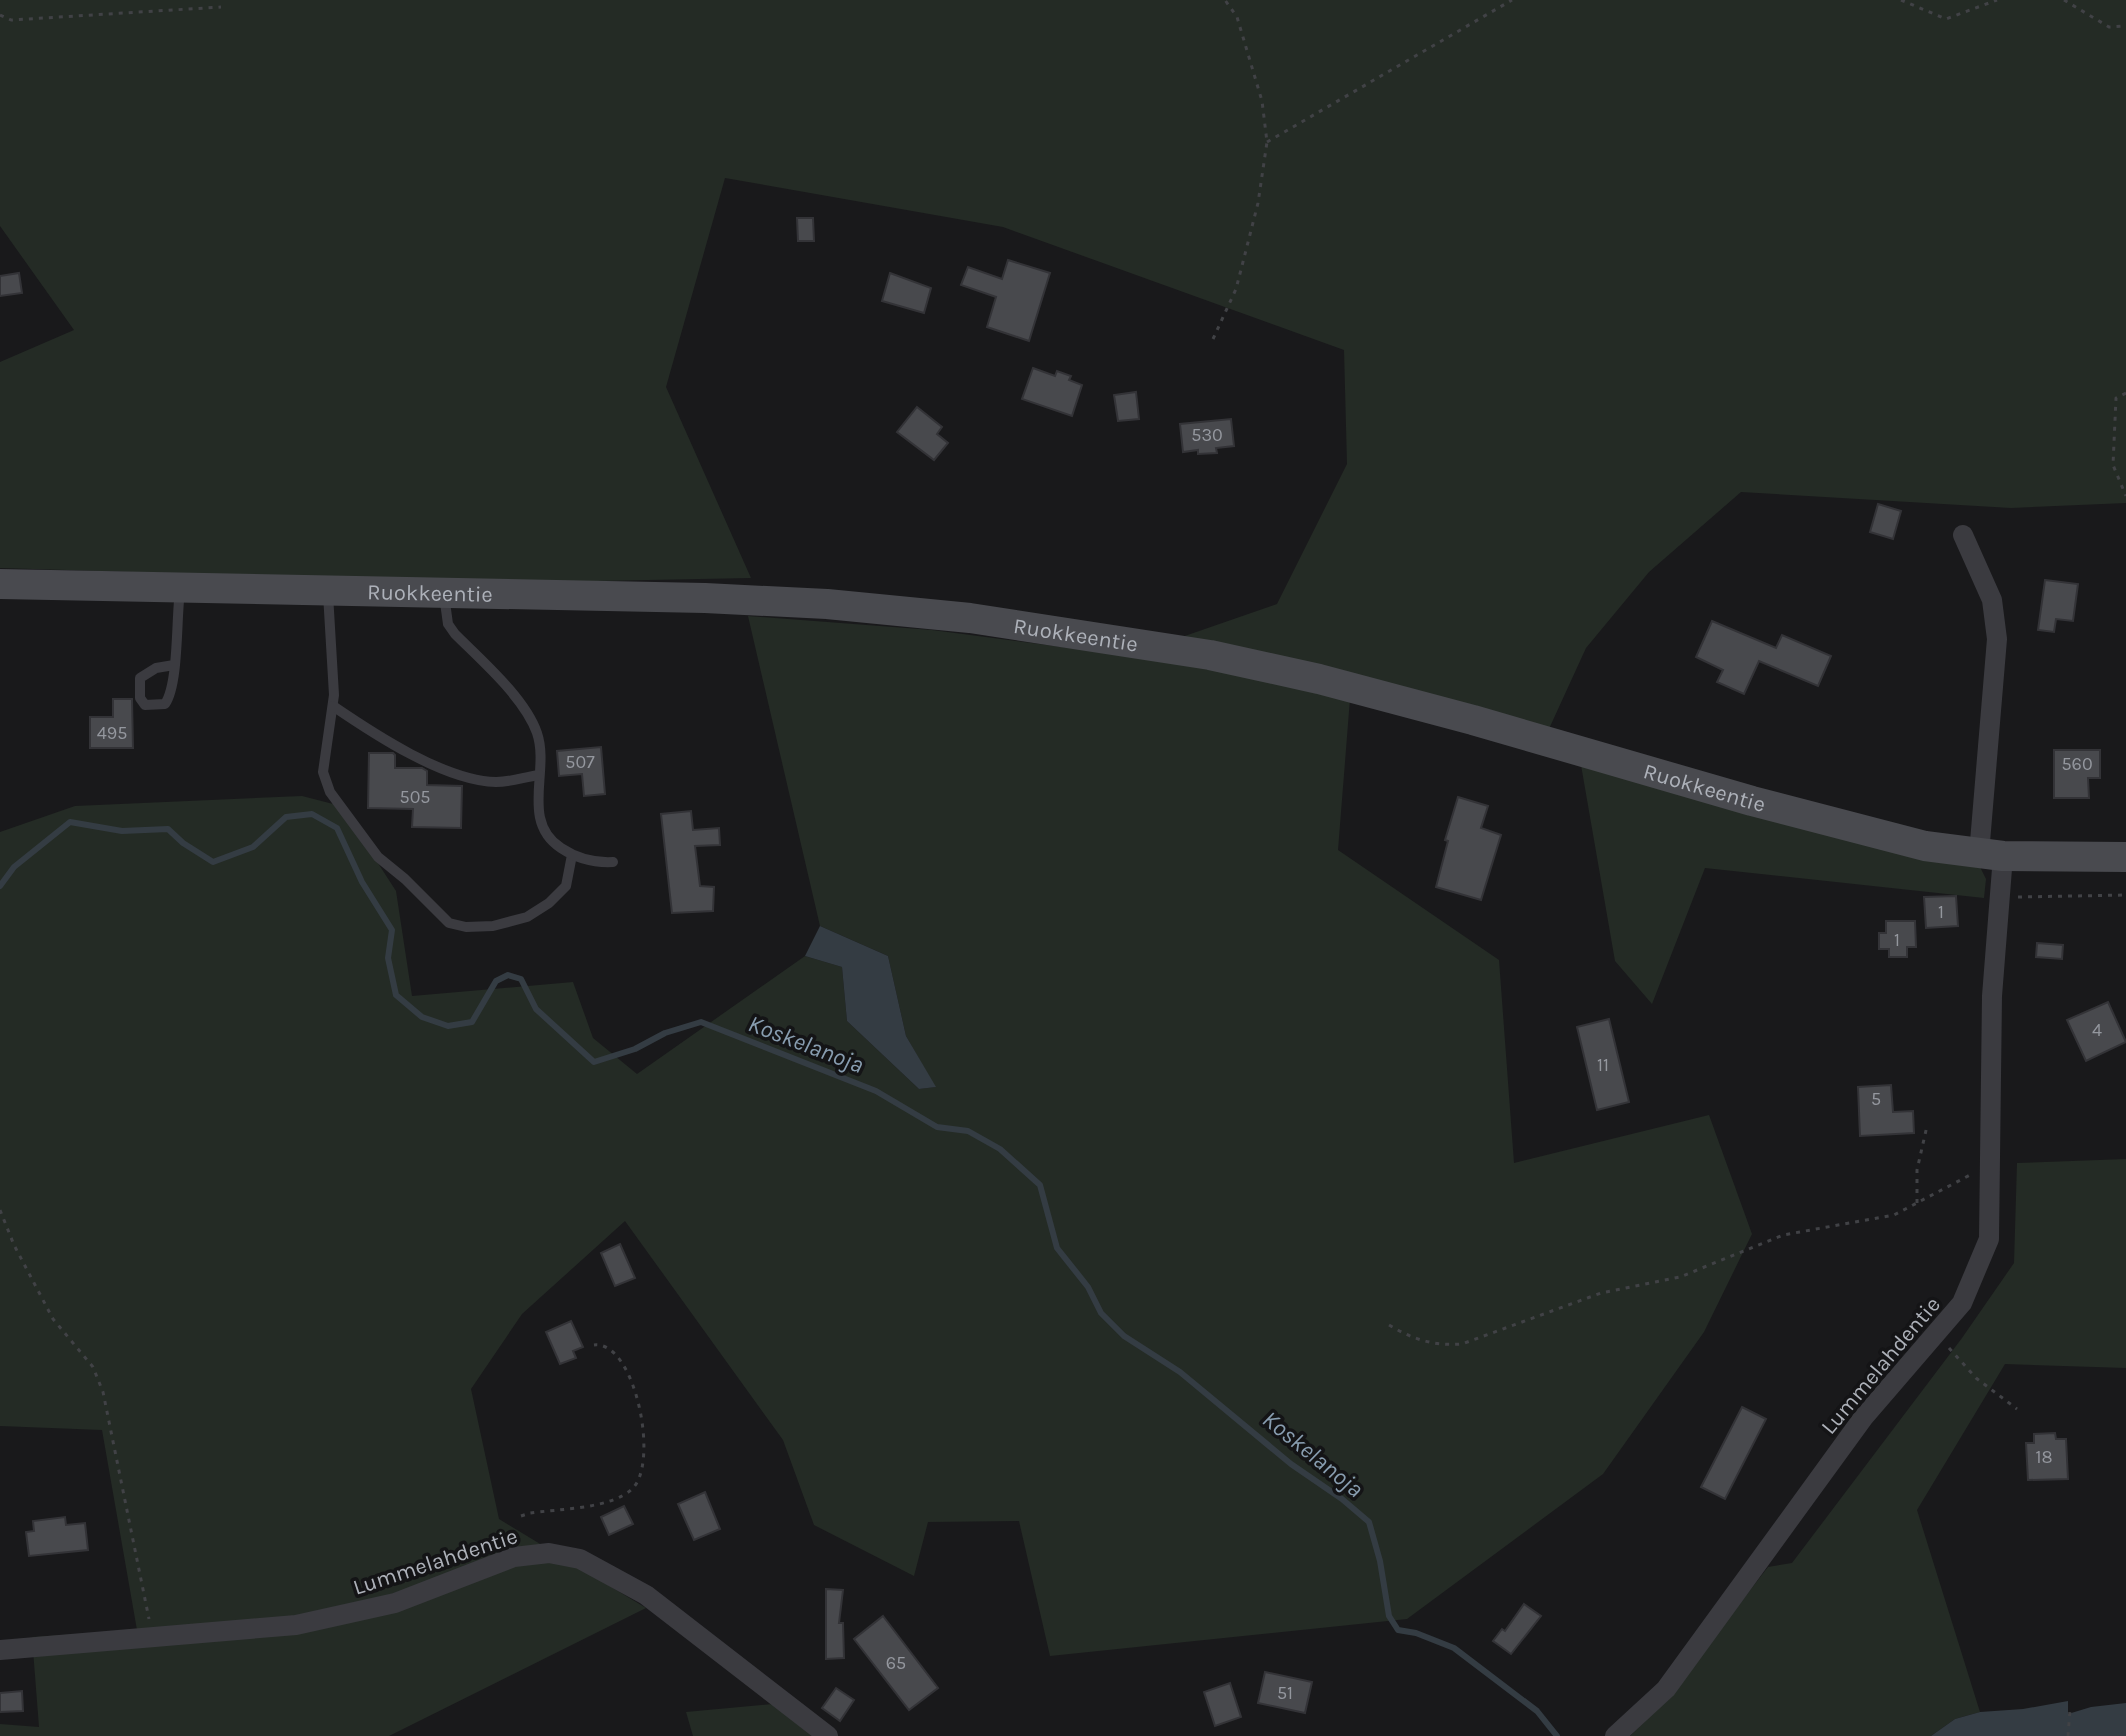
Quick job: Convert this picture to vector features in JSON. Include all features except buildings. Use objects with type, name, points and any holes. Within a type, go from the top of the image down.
[{"type":"street","name":"Lummelahdentie","points":[[1615,1736],[1666,1689],[1863,1418],[1962,1303],[1989,1239],[1992,996],[2002,897],[1991,855],[1997,639],[1992,600],[1963,535]]},
{"type":"street","name":"Ruokkeentie","points":[[0,584],[705,598],[827,604],[970,618],[1210,655],[1319,679],[1925,846],[1991,855],[2126,857]]},
{"type":"street","name":"Lummelahdentie","points":[[0,1650],[296,1625],[395,1603],[514,1557],[549,1553],[580,1559],[646,1595],[828,1736]]},
{"type":"lane","points":[[174,665],[156,668],[140,678],[140,698],[145,705],[165,704],[169,698],[174,665],[181,589]]},
{"type":"lane","points":[[328,592],[333,706],[323,772],[330,792],[378,857],[449,923],[466,927],[493,926],[527,917],[549,903],[566,886],[572,855]]},
{"type":"lane","points":[[444,593],[448,624],[508,689],[537,732],[540,750],[539,817],[542,828],[553,843],[572,855],[613,862]]},
{"type":"lane","points":[[333,706],[396,746],[466,776],[493,782],[519,781],[539,775]]},
{"type":"path","points":[[1213,339],[1239,279],[1258,203],[1267,142],[1262,101],[1237,17],[1225,0]]},
{"type":"path","points":[[1267,142],[1512,0]]},
{"type":"path","points":[[1901,0],[1946,19],[1997,0]]},
{"type":"path","points":[[2064,0],[2109,27],[2126,26]]},
{"type":"path","points":[[0,15],[11,20],[221,7]]},
{"type":"path","points":[[2126,393],[2116,398],[2113,465],[2126,496]]},
{"type":"path","points":[[2002,897],[2126,895]]},
{"type":"path","points":[[1917,1203],[1917,1170],[1927,1126]]},
{"type":"path","points":[[1389,1325],[1422,1342],[1462,1344],[1601,1293],[1680,1277],[1783,1235],[1894,1215],[1991,1164]]},
{"type":"path","points":[[0,1210],[14,1245],[53,1319],[93,1367],[103,1392],[153,1639]]},
{"type":"path","points":[[1936,1333],[1976,1378],[2017,1409]]},
{"type":"path","points":[[521,1516],[613,1500],[634,1488],[642,1467],[646,1436],[631,1379],[614,1350],[603,1344],[594,1345]]},
{"type":"path","points":[[2068,1736],[2070,1710]]},
{"type":"shaded area","points":[[0,0],[2126,0],[2126,503],[2011,508],[1741,492],[1649,572],[1586,648],[1548,731],[1179,638],[1277,604],[1347,464],[1344,350],[1003,227],[725,178],[666,387],[751,578],[492,583],[0,568],[0,362],[74,330],[0,226]]},
{"type":"shaded area","points":[[748,616],[932,630],[1185,663],[1350,699],[1338,850],[1499,960],[1514,1163],[1709,1115],[1752,1234],[1704,1332],[1603,1474],[1407,1619],[1050,1656],[1019,1521],[928,1522],[914,1576],[814,1525],[783,1440],[625,1221],[522,1314],[471,1389],[499,1519],[646,1608],[389,1736],[0,1736],[0,1724],[39,1727],[32,1637],[137,1630],[102,1430],[0,1426],[0,832],[75,806],[302,796],[341,806],[396,891],[412,996],[573,982],[593,1038],[637,1074],[805,956],[842,967],[847,1021],[919,1089],[935,1087],[906,1036],[888,956],[820,926]]},
{"type":"shaded area","points":[[1581,765],[1977,861],[1986,879],[1984,898],[1705,868],[1652,1004],[1615,961]]},
{"type":"shaded area","points":[[820,926],[888,956],[906,1036],[936,1087],[919,1089],[847,1021],[842,967],[805,956]]},
{"type":"shaded area","points":[[2126,1159],[2126,1368],[2005,1364],[1917,1510],[1980,1712],[1955,1719],[1931,1736],[1630,1736],[1660,1707],[1768,1567],[1792,1563],[1962,1338],[2014,1263],[2017,1163]]},
{"type":"shaded area","points":[[2068,1701],[2068,1714],[2091,1707],[2126,1703],[2126,1736],[1931,1736],[1955,1719],[1980,1712]]},
{"type":"shaded area","points":[[773,1704],[813,1736],[693,1736],[686,1712]]},
{"type":"waterway","name":"Koskelanoja","points":[[0,886],[14,867],[70,822],[122,831],[168,829],[183,843],[213,862],[253,847],[286,817],[312,814],[337,828],[362,882],[392,930],[388,958],[396,995],[422,1017],[448,1026],[472,1022],[496,981],[508,975],[521,979],[536,1009],[594,1062],[701,1022],[876,1091],[937,1127],[968,1131],[1000,1149],[1040,1185],[1057,1248],[1088,1287],[1101,1313],[1124,1336],[1180,1372],[1291,1464],[1369,1522],[1380,1561],[1389,1616],[1398,1630],[1416,1633],[1454,1648],[1537,1711],[1557,1736]]}]
